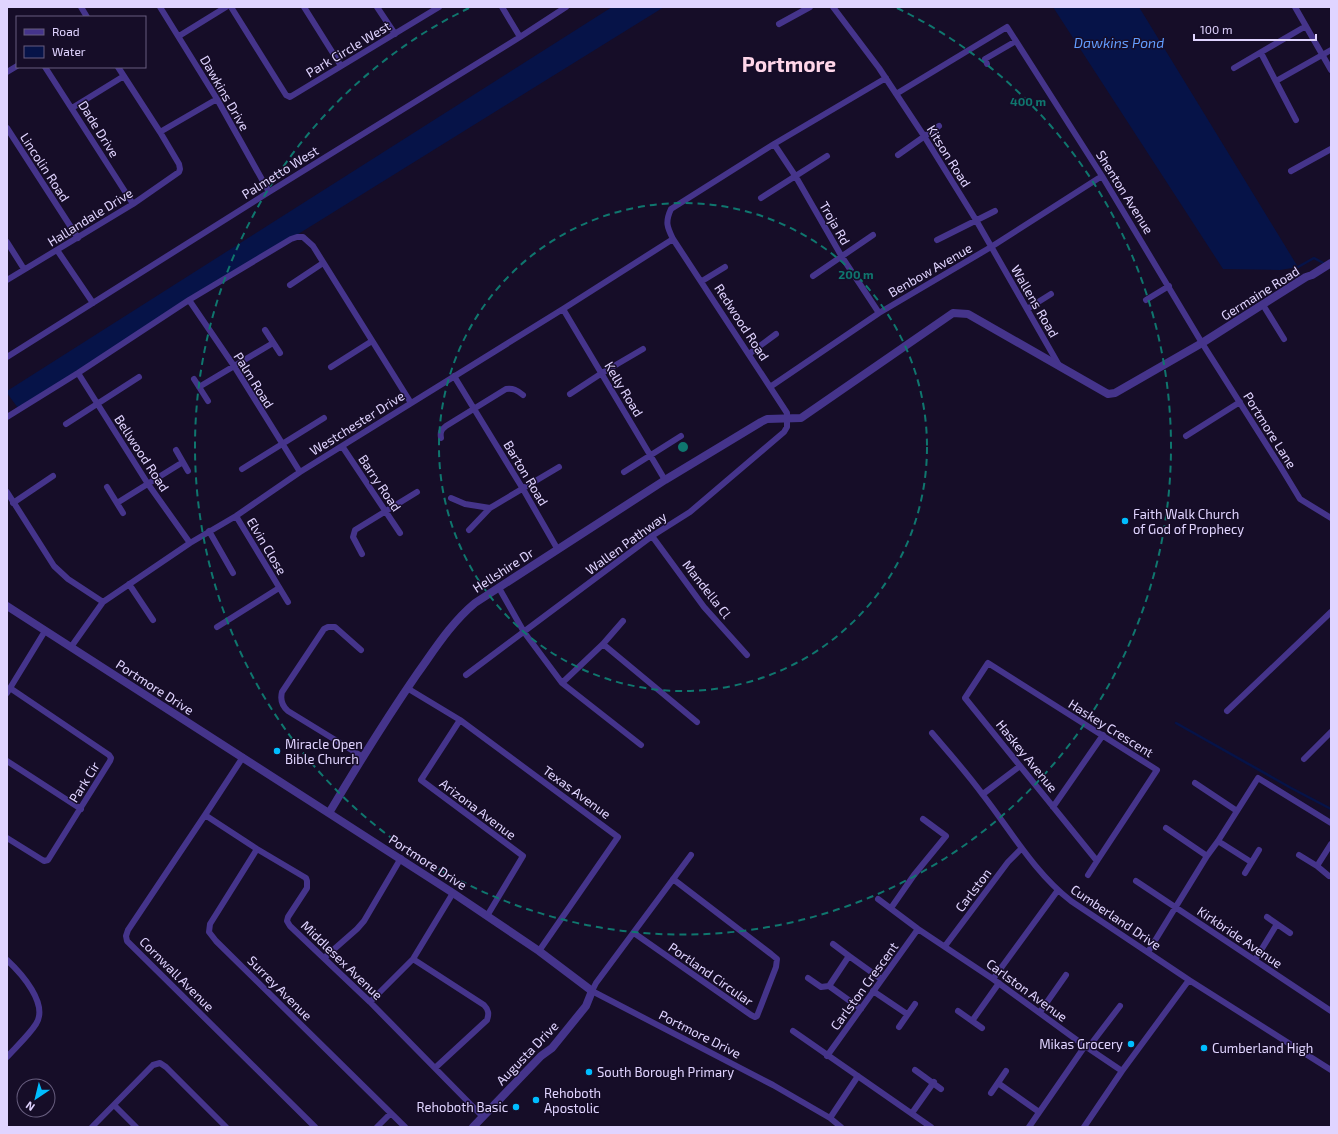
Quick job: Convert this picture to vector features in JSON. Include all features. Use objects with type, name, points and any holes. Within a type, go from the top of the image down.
[{"type":"street","points":[[81,7],[86,16]]},
{"type":"street","name":"Dawkins Drive","points":[[160,7],[217,100],[269,192]]},
{"type":"street","points":[[179,36],[226,7]]},
{"type":"street","name":"Park Circle West","points":[[231,7],[290,97],[439,7]]},
{"type":"street","points":[[304,7],[341,66]]},
{"type":"street","points":[[377,7],[394,34]]},
{"type":"street","points":[[502,7],[520,37]]},
{"type":"street","name":"Palmetto West","points":[[7,357],[566,7]]},
{"type":"street","points":[[779,24],[810,7]]},
{"type":"street","name":"Kitson Road","points":[[833,7],[886,78],[924,136],[991,247]]},
{"type":"street","points":[[1295,7],[1331,70]]},
{"type":"street","name":"Shenton Avenue","points":[[896,94],[1007,26],[1102,176],[1202,343]]},
{"type":"street","points":[[1234,68],[1306,26]]},
{"type":"street","points":[[988,64],[985,59],[1016,41]]},
{"type":"street","points":[[1276,82],[1331,50]]},
{"type":"street","points":[[1261,53],[1296,120]]},
{"type":"street","points":[[7,72],[16,67]]},
{"type":"street","name":"Dade Drive","points":[[47,68],[133,204]]},
{"type":"street","points":[[119,68],[160,132],[217,100]]},
{"type":"street","points":[[72,108],[124,76]]},
{"type":"street","name":"Redwood Road","points":[[788,419],[787,413],[674,239],[668,227],[667,218],[671,209],[774,144],[886,78]]},
{"type":"street","points":[[898,155],[939,126]]},
{"type":"street","name":"Lincolin Road","points":[[7,128],[78,238]]},
{"type":"street","name":"Hallandale Drive","points":[[7,280],[133,204],[179,172],[180,164],[160,132]]},
{"type":"street","name":"Troja Rd","points":[[774,144],[796,177],[842,257],[879,313]]},
{"type":"street","points":[[1291,171],[1331,149]]},
{"type":"street","points":[[761,198],[827,156]]},
{"type":"street","name":"Benbow Avenue","points":[[770,387],[879,313],[991,247],[1102,176]]},
{"type":"street","points":[[937,240],[995,211]]},
{"type":"street","points":[[813,276],[873,235]]},
{"type":"street","points":[[7,417],[78,373],[189,300],[297,237],[303,237],[309,241],[411,403]]},
{"type":"street","name":"Westchester Drive","points":[[71,647],[103,602],[129,584],[190,543],[236,516],[300,472],[674,239]]},
{"type":"street","points":[[7,242],[24,269]]},
{"type":"street","name":"Wallens Road","points":[[991,247],[1060,367]]},
{"type":"street","points":[[58,250],[93,303]]},
{"type":"street","points":[[290,285],[323,263]]},
{"type":"street","name":"Germaine Road","points":[[1202,343],[1331,263]]},
{"type":"street","points":[[702,281],[724,267]]},
{"type":"street","points":[[1146,300],[1169,286]]},
{"type":"street","points":[[1027,309],[1051,294]]},
{"type":"street","name":"Palm Road","points":[[189,300],[234,366],[300,472]]},
{"type":"street","points":[[1263,305],[1284,339]]},
{"type":"street","name":"Kelly Road","points":[[563,309],[665,480]]},
{"type":"street","points":[[788,419],[801,418],[811,412],[953,313],[968,314],[1108,394],[1115,393],[1202,343]]},
{"type":"street","points":[[265,330],[280,353]]},
{"type":"street","points":[[749,354],[776,334]]},
{"type":"street","points":[[331,367],[372,341]]},
{"type":"street","points":[[199,387],[273,343]]},
{"type":"street","name":"Portmore Lane","points":[[1202,343],[1300,499],[1331,518]]},
{"type":"street","points":[[570,394],[643,349]]},
{"type":"street","name":"Bellwood Road","points":[[78,373],[148,484],[190,543]]},
{"type":"street","name":"Barton Road","points":[[454,376],[523,489],[558,550]]},
{"type":"street","points":[[66,424],[139,377]]},
{"type":"street","points":[[194,379],[208,401]]},
{"type":"street","points":[[441,438],[440,434],[442,430],[506,389],[512,388],[523,394]]},
{"type":"street","points":[[1186,436],[1240,402]]},
{"type":"street","points":[[242,469],[324,418]]},
{"type":"street","name":"Hellshire Dr","points":[[329,813],[407,688],[459,616],[474,603],[665,480],[767,419],[788,419]]},
{"type":"street","name":"Wallen Pathway","points":[[466,676],[652,536],[690,512],[778,437],[787,427],[788,419]]},
{"type":"street","points":[[624,472],[652,456],[681,436]]},
{"type":"street","name":"Barry Road","points":[[342,446],[400,532]]},
{"type":"street","points":[[176,450],[188,471]]},
{"type":"street","points":[[117,503],[183,462]]},
{"type":"street","points":[[468,530],[490,508],[559,467]]},
{"type":"street","points":[[13,503],[53,476]]},
{"type":"street","points":[[107,487],[123,513]]},
{"type":"street","points":[[7,492],[54,566],[68,579],[103,602]]},
{"type":"street","points":[[362,554],[353,537],[357,528],[417,492]]},
{"type":"street","points":[[451,498],[465,504],[490,508]]},
{"type":"street","name":"Elvin Close","points":[[236,516],[288,602]]},
{"type":"street","points":[[209,531],[233,573]]},
{"type":"street","name":"Mandella Cl","points":[[652,536],[704,607],[747,655]]},
{"type":"street","points":[[129,584],[153,620]]},
{"type":"street","name":"Elvin Close","points":[[217,627],[279,588]]},
{"type":"street","points":[[499,588],[524,632],[562,683],[641,745]]},
{"type":"street","name":"Portmore Drive","points":[[7,606],[400,858],[539,951],[592,991],[773,1085],[830,1118],[842,1127]]},
{"type":"street","points":[[1227,711],[1331,612]]},
{"type":"street","points":[[562,683],[603,644],[623,621]]},
{"type":"street","points":[[362,650],[335,628],[328,627],[324,629],[282,692],[281,698],[284,708],[288,711],[363,757]]},
{"type":"street","points":[[9,690],[45,630]]},
{"type":"street","points":[[603,644],[697,722]]},
{"type":"street","name":"Haskey Crescent","points":[[988,663],[1157,770],[1088,875]]},
{"type":"street","name":"Haskey Avenue","points":[[988,663],[965,698],[1097,861]]},
{"type":"street","name":"Texas Avenue","points":[[407,688],[460,720],[618,837],[539,951]]},
{"type":"street","name":"Park Cir","points":[[7,838],[44,861],[48,860],[110,761],[109,755],[9,690]]},
{"type":"street","name":"Arizona Avenue","points":[[460,720],[421,780],[523,856],[487,916]]},
{"type":"street","points":[[1304,759],[1331,732]]},
{"type":"street","name":"Cumberland Drive","points":[[932,733],[983,794],[1021,849],[1058,890],[1071,901],[1189,980],[1331,1070]]},
{"type":"street","points":[[1053,807],[1103,736]]},
{"type":"street","name":"Cornwall Avenue","points":[[243,757],[128,930],[126,936],[127,941],[315,1127]]},
{"type":"street","points":[[7,761],[81,809]]},
{"type":"street","points":[[983,794],[1020,766]]},
{"type":"street","points":[[1148,952],[1207,856],[1258,778],[1331,823]]},
{"type":"street","points":[[1194,783],[1237,811]]},
{"type":"street","name":"Middlesex Avenue","points":[[205,815],[257,849],[306,878],[307,888],[288,917],[287,921],[293,929],[370,1002],[483,1117]]},
{"type":"street","points":[[891,908],[914,875],[946,836],[923,819]]},
{"type":"street","points":[[1166,828],[1207,856]]},
{"type":"street","points":[[1218,841],[1252,862]]},
{"type":"street","points":[[1317,866],[1331,844]]},
{"type":"street","name":"Surrey Avenue","points":[[257,849],[210,924],[209,932],[216,941],[405,1127]]},
{"type":"street","name":"Carlston","points":[[945,946],[1008,862],[1021,849]]},
{"type":"street","points":[[1245,873],[1259,850]]},
{"type":"street","points":[[592,991],[691,855]]},
{"type":"street","points":[[1299,855],[1317,866],[1329,876]]},
{"type":"street","points":[[324,958],[364,921],[400,858]]},
{"type":"street","name":"Portland Circular","points":[[634,933],[751,1015],[754,1017],[757,1016],[776,967],[777,959],[673,879]]},
{"type":"street","name":"Kirkbride Avenue","points":[[1136,881],[1331,1011]]},
{"type":"street","points":[[992,979],[1058,890]]},
{"type":"street","points":[[370,1002],[413,959],[453,893]]},
{"type":"street","name":"Carlston Avenue","points":[[878,899],[918,929],[999,983],[1086,1047],[1122,1071]]},
{"type":"street","points":[[1267,917],[1290,933]]},
{"type":"street","points":[[1255,960],[1276,924]]},
{"type":"street","name":"Carlston Crescent","points":[[827,1056],[918,929]]},
{"type":"street","points":[[833,944],[881,979]]},
{"type":"street","points":[[829,986],[849,956]]},
{"type":"street","points":[[413,959],[484,1005],[488,1012],[487,1020],[435,1068]]},
{"type":"street","points":[[7,960],[22,976],[37,998],[40,1007],[40,1016],[36,1024],[7,1057]]},
{"type":"street","points":[[1040,1012],[1066,975]]},
{"type":"street","points":[[808,978],[821,987],[829,986],[861,1009]]},
{"type":"street","points":[[1084,1127],[1122,1071],[1189,980]]},
{"type":"street","points":[[972,1021],[999,983]]},
{"type":"street","name":"Augusta Drive","points":[[473,1127],[541,1056],[552,1048],[586,1006],[592,991]]},
{"type":"street","points":[[873,991],[907,1014]]},
{"type":"street","points":[[899,1027],[915,1004]]},
{"type":"street","points":[[1029,1127],[1086,1047],[1120,1006]]},
{"type":"street","points":[[958,1011],[982,1028]]},
{"type":"street","points":[[793,1031],[931,1127]]},
{"type":"street","points":[[92,1127],[153,1065],[160,1063],[166,1066],[226,1127]]},
{"type":"street","points":[[915,1070],[934,1082],[941,1089]]},
{"type":"street","points":[[991,1093],[1006,1071]]},
{"type":"street","points":[[830,1118],[858,1076]]},
{"type":"street","points":[[912,1114],[934,1082]]},
{"type":"street","points":[[998,1082],[1039,1112]]},
{"type":"street","points":[[114,1105],[136,1127]]},
{"type":"street","points":[[377,1127],[391,1113]]},
{"type":"water","points":[[612,7],[664,7],[18,408],[7,393],[7,391]]},
{"type":"water","name":"Dawkins Pond","points":[[1053,7],[1139,7],[1298,267],[1280,270],[1223,269]]},
{"type":"waterway","points":[[1298,267],[1314,258],[1325,264]]},
{"type":"waterway","points":[[1176,723],[1331,809]]},
{"type":"place","name":"Faith Walk Church of God of Prophecy","points":[[1125,521]]},
{"type":"place","name":"Miracle Open Bible Church","points":[[277,751]]},
{"type":"place","name":"Mikas Grocery","points":[[1131,1044]]},
{"type":"place","name":"Cumberland High","points":[[1204,1048]]},
{"type":"place","name":"South Borough Primary","points":[[589,1072]]},
{"type":"place","name":"Rehoboth Apostolic","points":[[536,1100]]},
{"type":"place","name":"Rehoboth Basic","points":[[516,1107]]},
{"type":"district","name":"Portmore","points":[[789,65]]}]
